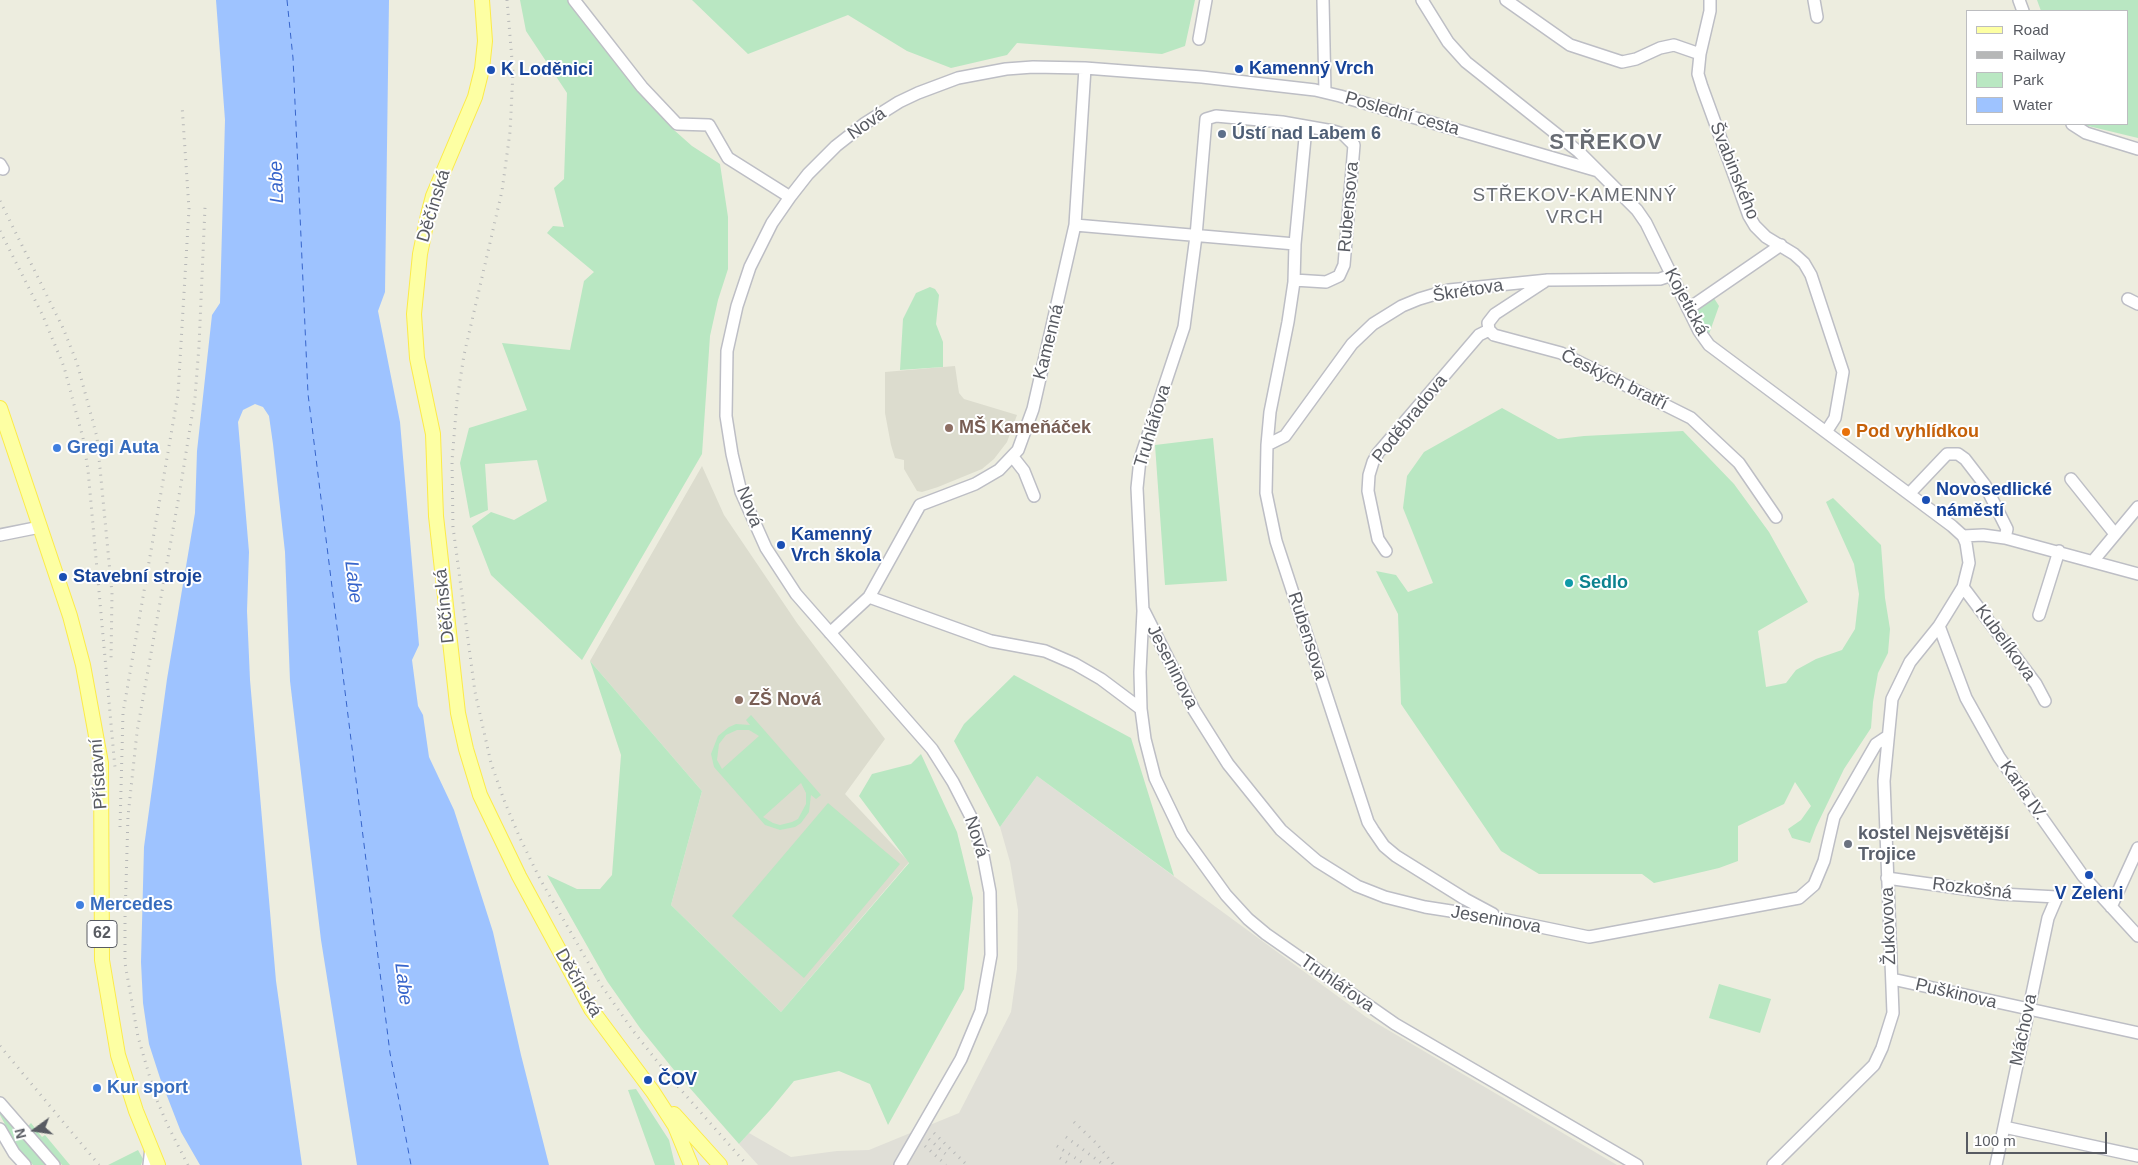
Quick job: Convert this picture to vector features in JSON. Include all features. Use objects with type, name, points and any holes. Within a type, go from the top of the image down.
[{"type":"main road","name":"Děčínská","points":[[482,0],[484,40],[482,68],[475,97],[433,196],[420,254],[414,314],[417,358],[433,434],[433,484],[437,533],[458,713],[466,749],[480,795],[520,876],[591,1009],[653,1092],[675,1126],[691,1165]]},
{"type":"main road","name":"Přístavní","points":[[0,408],[70,616],[83,665],[101,763],[102,960],[118,1055],[136,1111],[158,1165]]},
{"type":"main road","points":[[653,1092],[716,1163]]},
{"type":"main road","name":"Přístavní","points":[[151,1147],[162,1165]]},
{"type":"street","points":[[574,0],[642,87],[677,124],[709,125],[728,158],[790,197]]},
{"type":"street","points":[[1198,39],[1206,0]]},
{"type":"street","points":[[1323,0],[1325,92]]},
{"type":"street","name":"Kojetická","points":[[1422,0],[1448,42],[1466,62],[1579,152],[1637,210],[1672,275],[1699,331],[1710,345],[1909,494]]},
{"type":"street","points":[[1506,0],[1570,45],[1622,62],[1636,60],[1660,48],[1674,45],[1700,54]]},
{"type":"street","name":"Švabinského","points":[[1710,0],[1710,11],[1700,54],[1698,74],[1702,87],[1749,216],[1755,226],[1766,236],[1804,263],[1811,275],[1843,372],[1835,418],[1826,432]]},
{"type":"street","points":[[1814,0],[1817,17]]},
{"type":"street","name":"Nová","points":[[900,1165],[961,1059],[980,1011],[991,955],[990,892],[983,855],[972,819],[953,782],[932,749],[830,634],[786,580],[757,530],[736,473],[726,416],[727,351],[737,306],[758,250],[790,197],[808,174],[836,146],[881,113],[918,93],[958,78],[1006,69],[1033,67],[1085,68],[1202,77]]},
{"type":"street","points":[[1085,68],[1075,225],[1295,244]]},
{"type":"street","name":"Poslední cesta","points":[[1202,77],[1325,92],[1598,171]]},
{"type":"street","name":"Truhlářova","points":[[1304,126],[1216,116],[1206,120],[1196,236],[1184,327],[1140,459],[1137,488],[1143,611],[1140,672],[1141,709],[1145,739],[1154,778],[1168,809],[1187,841],[1226,895],[1248,919],[1266,934],[1395,1024],[1637,1165]]},
{"type":"street","points":[[2074,125],[2086,133],[2138,148]]},
{"type":"street","name":"Rubensova","points":[[1294,280],[1326,282],[1339,276],[1344,265],[1354,145],[1343,134],[1304,126],[1305,138],[1295,244],[1294,280],[1288,322],[1270,412],[1267,445],[1266,493],[1276,541],[1368,822],[1384,846],[1396,856],[1465,899],[1502,919]]},
{"type":"street","name":"Kamenná","points":[[830,634],[869,596],[920,505],[975,484],[999,470],[1018,450],[1032,409],[1075,225]]},
{"type":"street","points":[[1688,309],[1780,245]]},
{"type":"street","name":"Škrétova","points":[[1267,445],[1285,436],[1352,344],[1373,324],[1402,306],[1449,290],[1548,280],[1660,279],[1672,275]]},
{"type":"street","points":[[1489,330],[1488,323],[1495,314],[1548,280]]},
{"type":"street","name":"Českých bratří","points":[[1489,330],[1494,335],[1561,353],[1691,418],[1739,464],[1776,517]]},
{"type":"street","name":"Poděbradova","points":[[1386,551],[1378,538],[1368,491],[1369,475],[1373,462],[1378,453],[1479,336],[1489,330]]},
{"type":"street","points":[[1939,626],[1963,587],[1969,564],[1963,536],[1909,494],[1946,454],[1958,454],[1965,459],[1985,485],[2007,529],[2005,538]]},
{"type":"street","points":[[1013,457],[1024,471],[1034,496]]},
{"type":"street","points":[[2071,479],[2115,534]]},
{"type":"street","points":[[2093,561],[2138,508]]},
{"type":"street","points":[[0,535],[40,527]]},
{"type":"street","points":[[1963,536],[1983,535],[2005,538],[2059,551],[2138,574]]},
{"type":"street","points":[[2039,615],[2059,551]]},
{"type":"street","name":"Kubelíkova","points":[[1963,587],[2036,684],[2045,701]]},
{"type":"street","points":[[869,596],[991,641],[1045,651],[1101,679],[1141,709]]},
{"type":"street","name":"Jeseninova","points":[[1143,611],[1194,710],[1228,764],[1281,830],[1310,855],[1357,886],[1385,897],[1425,907],[1502,919],[1589,937],[1799,898],[1814,885],[1824,861],[1834,816],[1876,744],[1888,736]]},
{"type":"street","name":"Žukovova","points":[[1773,1165],[1874,1065],[1882,1048],[1893,1013],[1884,781],[1892,699],[1910,662],[1939,626]]},
{"type":"street","name":"Karla IV.","points":[[1939,626],[1966,698],[1987,738],[2083,876],[2138,936]]},
{"type":"street","points":[[2111,907],[2138,848]]},
{"type":"street","name":"Rozkošná","points":[[1887,878],[2001,894],[2057,897]]},
{"type":"street","name":"Máchova","points":[[1996,1165],[2048,918],[2057,897]]},
{"type":"street","name":"Puškinova","points":[[1892,979],[2138,1033]]},
{"type":"street","points":[[0,1103],[54,1165]]},
{"type":"street","points":[[2004,1127],[2138,1156]]},
{"type":"street","points":[[0,1129],[14,1153],[25,1165]]},
{"type":"street","points":[[149,1165],[151,1147]]},
{"type":"shaded area","name":"MŠ Kameňáček","points":[[955,366],[959,393],[964,399],[1017,415],[1007,442],[994,459],[982,469],[938,487],[922,492],[917,491],[904,469],[904,460],[895,458],[891,445],[885,413],[885,372]]},
{"type":"shaded area","name":"ZŠ Nová","points":[[702,466],[724,515],[797,623],[885,739],[845,794],[909,862],[781,1012],[671,905],[702,791],[590,661]]},
{"type":"shaded area","points":[[1037,776],[1366,1017],[1617,1165],[758,1165],[739,1144],[749,1133],[791,1157],[837,1151],[869,1150],[959,1113],[1011,1012],[1017,969],[1018,910],[1010,862],[1000,827]]},
{"type":"green space","points":[[520,0],[571,0],[669,118],[674,130],[692,146],[720,164],[728,217],[728,269],[718,300],[710,336],[702,454],[582,660],[491,575],[472,526],[491,512],[514,520],[547,501],[537,460],[485,464],[488,510],[470,518],[460,463],[469,428],[527,410],[502,343],[570,350],[584,281],[594,272],[547,233],[553,226],[564,227],[554,188],[564,179],[567,93],[526,31]]},
{"type":"green space","points":[[692,0],[1195,0],[1185,46],[1162,54],[1017,43],[1007,55],[951,68],[907,51],[848,15],[748,54]]},
{"type":"green space","points":[[2037,0],[2138,0],[2138,138],[2084,125],[2128,125],[2128,10],[2041,10]]},
{"type":"green space","points":[[930,287],[935,289],[939,295],[936,324],[943,342],[943,367],[900,370],[903,319],[916,293]]},
{"type":"green space","points":[[1712,295],[1719,306],[1709,334],[1703,328],[1692,309]]},
{"type":"green space","points":[[1502,408],[1558,439],[1683,431],[1734,484],[1769,532],[1808,602],[1758,631],[1766,687],[1786,683],[1796,670],[1816,659],[1842,650],[1855,629],[1859,594],[1854,564],[1826,502],[1833,498],[1881,545],[1885,598],[1890,629],[1888,653],[1878,673],[1871,728],[1844,769],[1810,843],[1792,838],[1788,829],[1801,820],[1811,806],[1795,782],[1784,804],[1738,826],[1738,861],[1719,868],[1685,876],[1654,883],[1642,874],[1539,874],[1501,851],[1401,704],[1398,614],[1376,571],[1396,575],[1408,592],[1433,583],[1403,508],[1407,476],[1424,452]]},
{"type":"green space","points":[[1213,438],[1227,581],[1165,585],[1155,445]]},
{"type":"green space","points":[[590,661],[702,791],[671,905],[781,1012],[909,863],[859,796],[872,774],[911,764],[921,754],[957,832],[973,898],[964,989],[888,1125],[870,1084],[839,1071],[794,1081],[739,1144],[674,1070],[640,1028],[607,981],[547,875],[577,889],[600,889],[612,875],[621,755]]},
{"type":"green space","points":[[1014,675],[1131,738],[1174,876],[1037,776],[1000,827],[954,741],[964,724]]},
{"type":"green space","points":[[751,715],[821,795],[816,799],[811,795],[809,812],[801,823],[795,827],[780,830],[765,825],[714,767],[711,754],[718,736],[736,724],[750,725],[746,720]],"holes":[[[737,730],[749,730],[759,736],[722,769],[717,760],[719,744],[726,735]],[[801,783],[806,793],[806,804],[798,819],[780,825],[763,817]]]},
{"type":"green space","points":[[828,803],[900,864],[804,978],[732,916]]},
{"type":"green space","points":[[1719,984],[1771,999],[1760,1033],[1709,1018]]},
{"type":"green space","points":[[636,1089],[669,1140],[675,1165],[655,1165],[628,1090]]},
{"type":"green space","points":[[0,1108],[50,1165],[33,1165],[18,1149],[0,1115]]},
{"type":"green space","points":[[31,1123],[42,1137],[45,1135],[70,1165],[62,1165],[28,1126]]},
{"type":"green space","points":[[138,1150],[143,1159],[141,1165],[108,1165]]},
{"type":"water","name":"Labe","points":[[216,0],[389,0],[385,292],[378,311],[400,422],[419,645],[412,660],[418,706],[423,715],[429,757],[454,810],[493,932],[521,1055],[549,1165],[357,1165],[321,940],[290,681],[285,552],[273,444],[269,416],[263,407],[255,404],[243,410],[238,422],[249,552],[247,611],[250,680],[276,981],[302,1165],[200,1165],[181,1132],[149,1044],[143,1003],[141,962],[144,847],[167,679],[195,513],[197,451],[212,315],[220,303],[225,120]]},
{"type":"ferry route","points":[[287,0],[293,58],[308,394],[390,1053],[411,1165]]},
{"type":"railway","points":[[507,0],[513,72],[510,132],[502,191],[464,355],[457,400],[452,461],[453,527],[475,692],[491,763],[519,836],[540,879],[601,985],[634,1032],[668,1075],[747,1165]]},
{"type":"railway","points":[[120,827],[123,713],[178,394],[189,209],[182,105]]},
{"type":"railway","points":[[0,201],[63,328],[77,363],[97,437],[112,593],[111,660]]},
{"type":"railway","points":[[188,1165],[156,1098],[138,1037],[125,963],[125,918],[128,816],[137,732],[195,397],[205,207]]},
{"type":"railway","points":[[0,231],[43,316],[64,367],[83,438],[88,470],[115,768]]},
{"type":"railway","points":[[0,1046],[99,1165]]},
{"type":"railway","points":[[1074,1122],[1096,1143],[1114,1165]]},
{"type":"railway","points":[[934,1133],[967,1165]]},
{"type":"railway","points":[[1066,1137],[1104,1165]]},
{"type":"railway","points":[[929,1139],[949,1157]]},
{"type":"railway","points":[[925,1146],[946,1165]]},
{"type":"railway","points":[[1057,1146],[1086,1165]]},
{"type":"railway","points":[[1060,1158],[1071,1165]]},
{"type":"place","name":"Kamenný Vrch","points":[[1239,69]]},
{"type":"place","name":"K Loděnici","points":[[491,70]]},
{"type":"place","name":"Ústí nad Labem 6","points":[[1222,134]]},
{"type":"place","name":"MŠ Kameňáček","points":[[949,428]]},
{"type":"place","name":"Pod vyhlídkou","points":[[1846,432]]},
{"type":"place","name":"Gregi Auta","points":[[57,448]]},
{"type":"place","name":"Novosedlické náměstí","points":[[1926,500]]},
{"type":"place","name":"Kamenný Vrch škola","points":[[781,545]]},
{"type":"place","name":"Stavební stroje","points":[[63,577]]},
{"type":"place","name":"Sedlo","points":[[1569,583]]},
{"type":"place","name":"ZŠ Nová","points":[[739,700]]},
{"type":"place","name":"kostel Nejsvětější Trojice","points":[[1848,844]]},
{"type":"place","name":"V Zeleni","points":[[2089,875]]},
{"type":"place","name":"Mercedes","points":[[80,905]]},
{"type":"place","name":"ČOV","points":[[648,1080]]},
{"type":"place","name":"Kur sport","points":[[97,1088]]},
{"type":"district","name":"STŘEKOV","points":[[1606,143]]},
{"type":"district","name":"STŘEKOV-KAMENNÝ VRCH","points":[[1575,207]]}]
